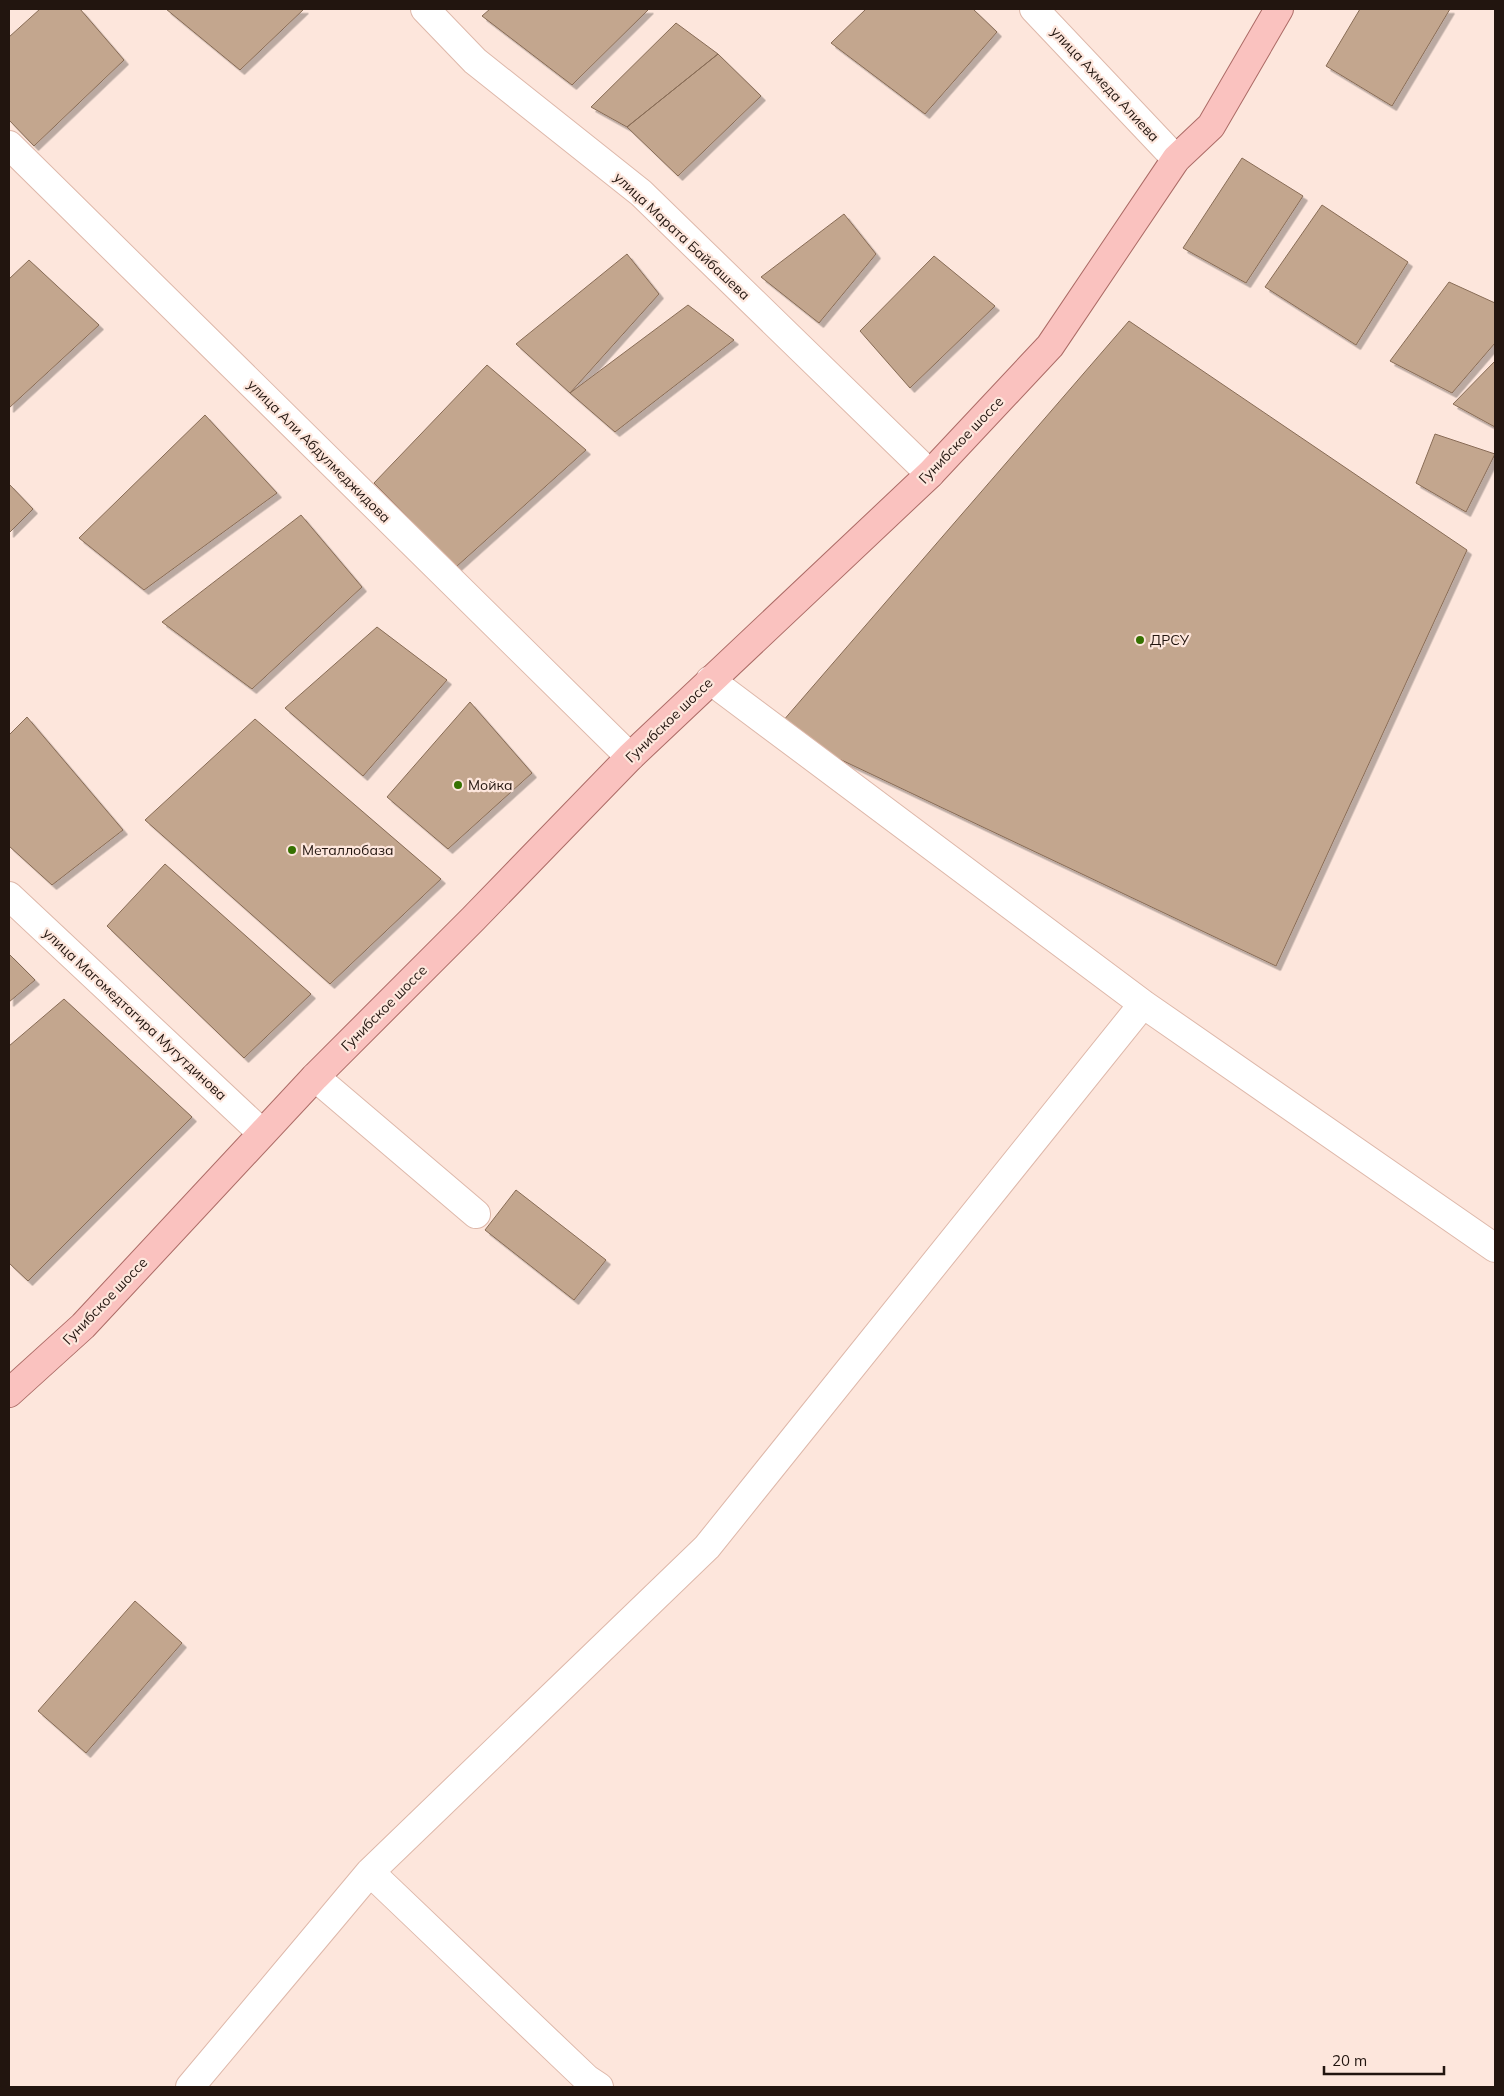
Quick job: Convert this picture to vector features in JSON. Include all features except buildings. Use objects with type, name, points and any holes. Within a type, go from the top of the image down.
[{"type":"main road","name":"Гунибское шоссе","points":[[9,1393],[84,1326],[315,1077],[473,919],[630,757],[930,474],[1050,346],[1176,159],[1211,126],[1279,9]]},
{"type":"street","name":"улица Марата Байбашева","points":[[425,9],[476,61],[642,193],[930,474]]},
{"type":"street","name":"улица Ахмеда Алиева","points":[[1034,9],[1176,159]]},
{"type":"street","name":"улица Али Абдулмеджидова","points":[[9,145],[630,757]]},
{"type":"street","points":[[710,680],[1143,1004],[1495,1248]]},
{"type":"street","name":"улица Магомедтагира Мугутдинова","points":[[9,896],[262,1133]]},
{"type":"street","points":[[190,2087],[370,1872],[707,1547],[1143,1004]]},
{"type":"street","points":[[315,1077],[476,1214]]},
{"type":"street","points":[[370,1872],[587,2079],[599,2087]]},
{"type":"place","name":"ДРСУ","points":[[1140,640]]},
{"type":"place","name":"Мойка","points":[[458,785]]},
{"type":"place","name":"Металлобаза","points":[[292,850]]}]
